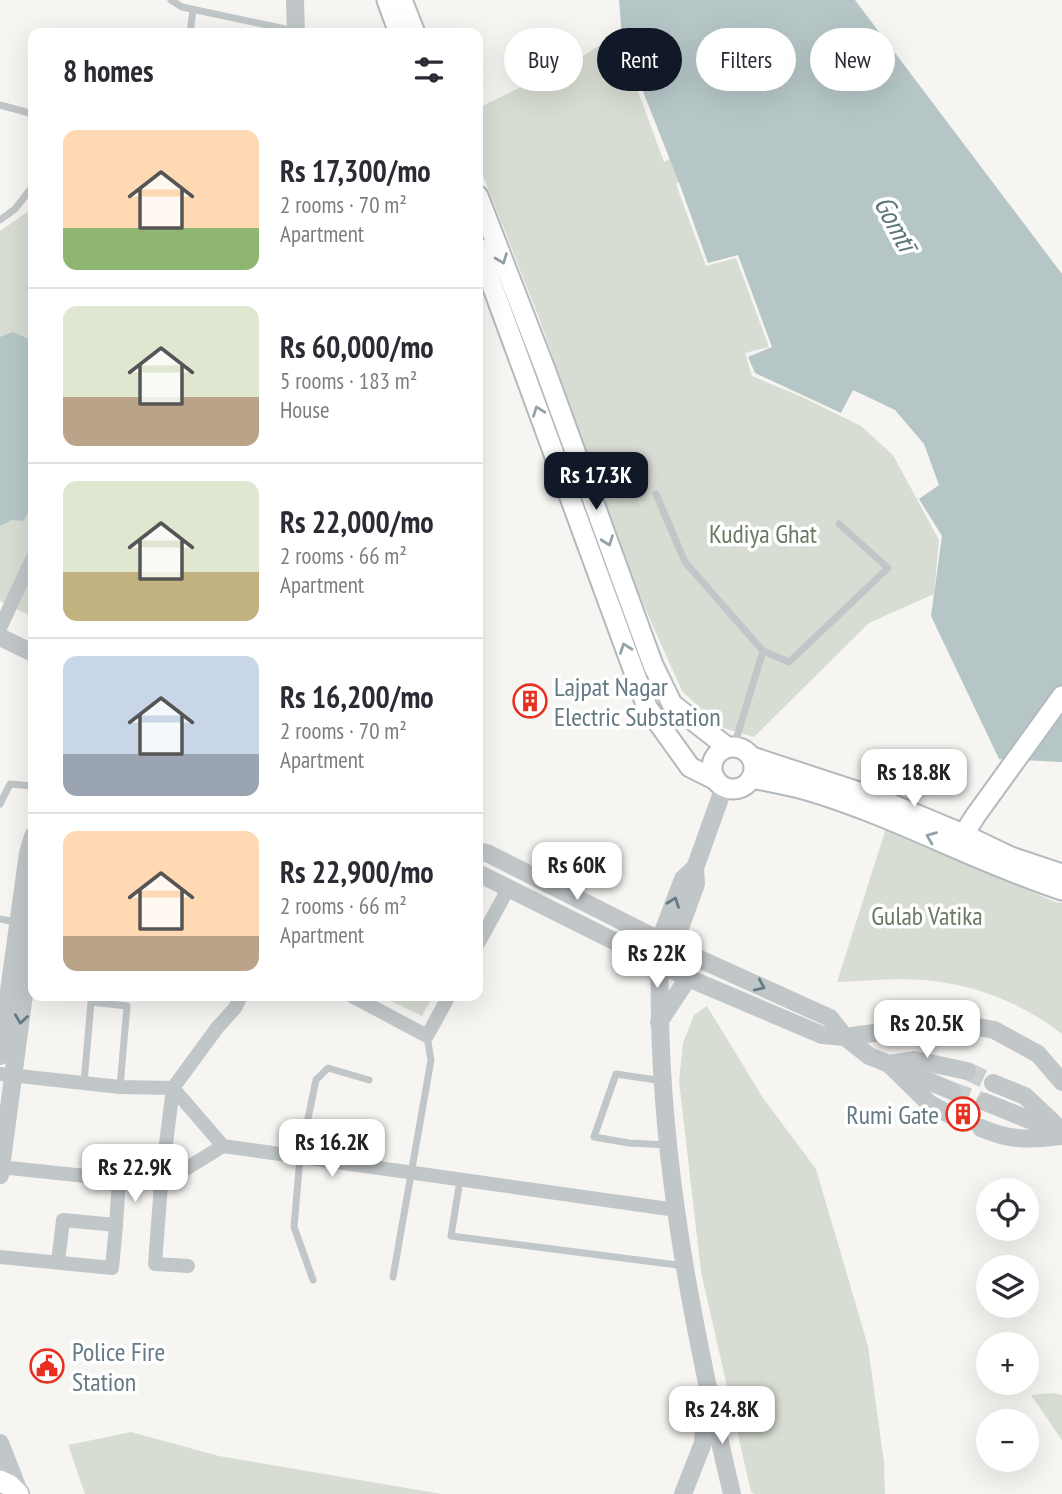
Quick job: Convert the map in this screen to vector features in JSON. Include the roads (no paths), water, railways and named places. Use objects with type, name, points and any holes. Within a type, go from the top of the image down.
[{"type":"main road","points":[[387,0],[397,28]]},
{"type":"main road","points":[[402,0],[413,28]]},
{"type":"main road","points":[[483,209],[545,369],[653,665],[672,704],[731,747]]},
{"type":"main road","points":[[483,261],[647,707],[690,767],[720,784],[734,789],[741,788],[752,778],[752,757]]},
{"type":"main road","points":[[960,841],[1062,696]]},
{"type":"main road","points":[[720,784],[713,775],[713,761],[721,750],[741,748],[752,757],[877,798],[960,841],[1007,871],[1062,890]]},
{"type":"main road","points":[[752,778],[809,790],[1062,874]]},
{"type":"main road","points":[[0,1480],[19,1494]]},
{"type":"street","points":[[295,0],[296,28]]},
{"type":"street","points":[[0,628],[28,568]]},
{"type":"street","points":[[0,637],[28,651]]},
{"type":"street","points":[[667,944],[696,884],[695,869],[720,784]]},
{"type":"street","points":[[483,852],[667,944],[830,1018],[845,1037],[869,1056],[952,1091]]},
{"type":"street","points":[[28,853],[28,924],[7,1075],[0,1169],[161,1184],[223,1146],[676,1210]]},
{"type":"street","points":[[483,876],[688,978],[822,1035],[845,1037],[953,1021],[994,1030],[1038,1054],[1062,1082]]},
{"type":"street","points":[[483,935],[508,890]]},
{"type":"street","points":[[1,1048],[28,924]]},
{"type":"street","points":[[660,964],[659,1022],[668,1146],[676,1210],[706,1386],[732,1494]]},
{"type":"street","points":[[659,1022],[688,978]]},
{"type":"street","points":[[188,1266],[155,1264],[161,1184],[173,1088],[238,1001]]},
{"type":"street","points":[[361,1001],[427,1036],[446,1001]]},
{"type":"street","points":[[889,1064],[915,1060],[967,1072]]},
{"type":"street","points":[[889,1064],[930,1104],[954,1117]]},
{"type":"street","points":[[7,1075],[120,1087],[173,1088],[223,1146]]},
{"type":"street","points":[[993,1083],[1024,1096],[1062,1134]]},
{"type":"street","points":[[985,1102],[1062,1134]]},
{"type":"street","points":[[981,1128],[1001,1136],[1028,1140],[1062,1134]]},
{"type":"street","points":[[0,1257],[112,1268],[119,1180]]},
{"type":"street","points":[[58,1262],[63,1220],[116,1226]]},
{"type":"street","points":[[683,1494],[703,1443],[706,1386]]},
{"type":"street","points":[[0,1443],[19,1494]]},
{"type":"lane","points":[[171,0],[193,10],[277,28]]},
{"type":"lane","points":[[191,28],[193,10]]},
{"type":"lane","points":[[0,105],[28,113]]},
{"type":"lane","points":[[0,220],[15,209],[28,193]]},
{"type":"lane","points":[[656,494],[685,562],[762,651],[789,662],[888,568],[839,524]]},
{"type":"lane","points":[[731,747],[762,651]]},
{"type":"lane","points":[[0,804],[9,784],[28,786]]},
{"type":"lane","points":[[0,919],[28,924]]},
{"type":"lane","points":[[83,1083],[91,1003],[127,1006],[120,1087]]},
{"type":"lane","points":[[393,1277],[431,1060],[427,1036]]},
{"type":"lane","points":[[313,1280],[294,1227],[300,1157],[316,1080],[328,1068],[369,1080]]},
{"type":"lane","points":[[663,1081],[616,1074],[594,1137],[668,1146]]},
{"type":"lane","points":[[460,1180],[451,1236],[686,1266]]},
{"type":"water","name":"Gomtī","points":[[619,0],[855,0],[876,28],[810,28],[810,91],[895,91],[895,53],[1062,274],[1062,762],[999,759],[931,616],[942,536],[919,499],[939,485],[924,444],[895,410],[853,390],[841,413],[755,373],[748,357],[772,347],[738,255],[708,263],[643,91],[682,91],[682,28],[621,28]]},
{"type":"water","points":[[13,332],[28,339],[28,512],[24,521],[12,520],[0,526],[0,337]]},
{"type":"tunnel","points":[[967,1071],[993,1083]]},
{"type":"tunnel","points":[[952,1091],[985,1102]]},
{"type":"tunnel","points":[[954,1117],[981,1128]]},
{"type":"place","name":"Lajpat Nagar Electric Substation","points":[[530,701]]},
{"type":"place","name":"Rumi Gate","points":[[963,1114]]},
{"type":"place","name":"Police Fire Station","points":[[47,1366]]},
{"type":"park label","name":"Kudiya Ghat","points":[[763,533]]},
{"type":"park label","name":"Gulab Vatika","points":[[927,915]]}]
